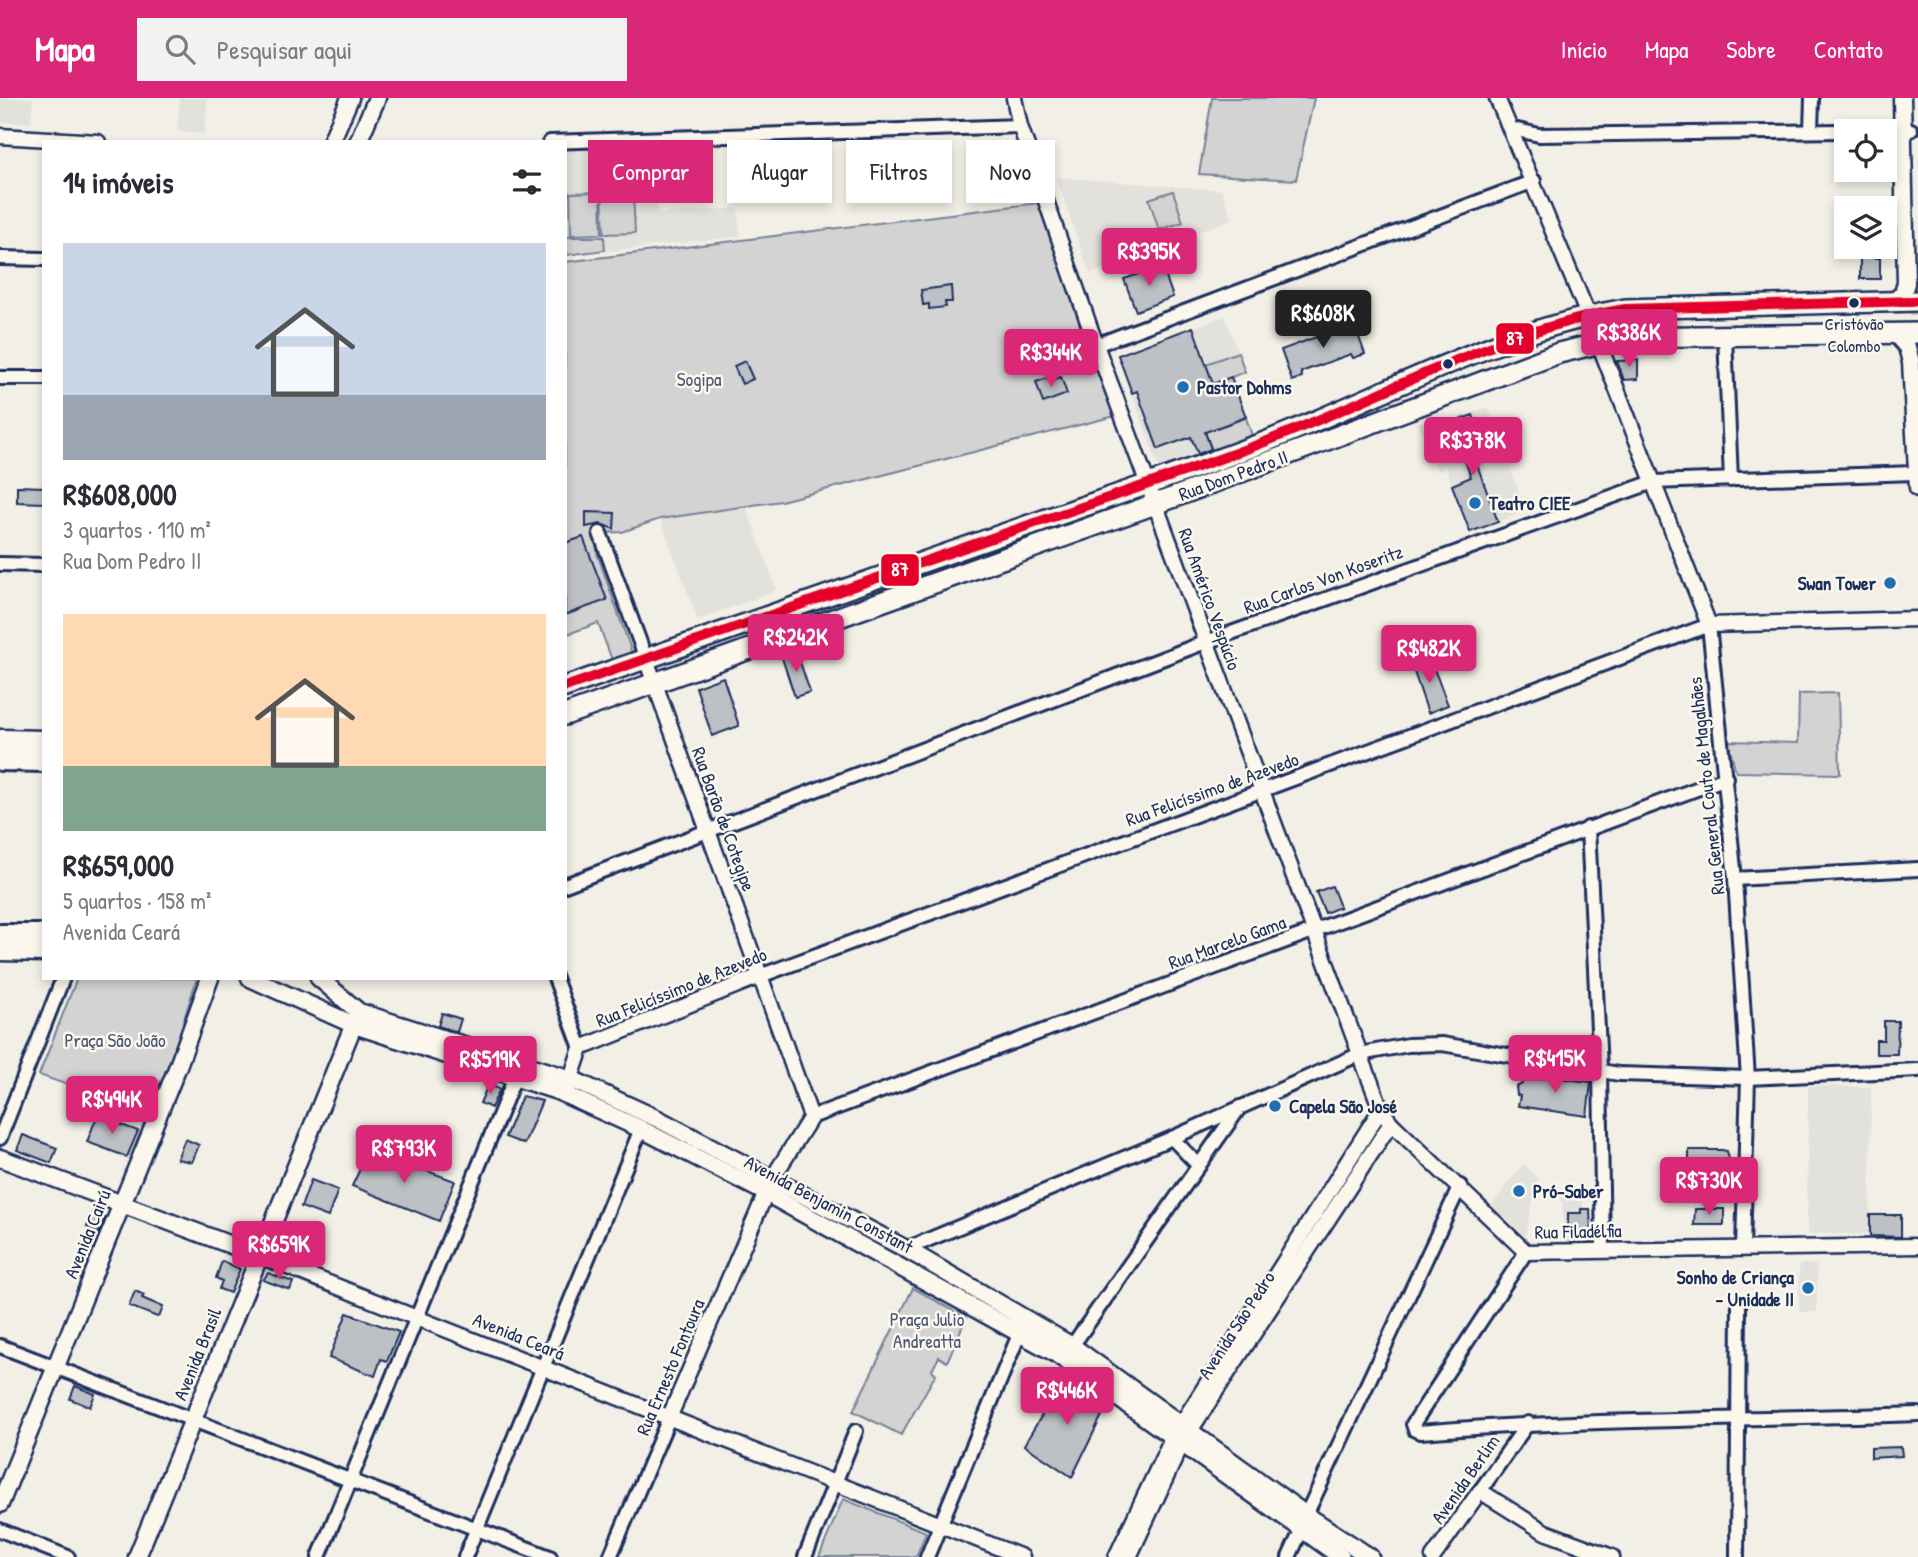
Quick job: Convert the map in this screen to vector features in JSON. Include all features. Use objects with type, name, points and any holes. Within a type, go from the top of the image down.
[{"type":"main road","points":[[332,140],[350,98]]},
{"type":"main road","points":[[359,140],[376,98]]},
{"type":"main road","points":[[1902,98],[1917,281]]},
{"type":"main road","points":[[1894,302],[1903,293],[1906,283],[1908,98]]},
{"type":"main road","name":"Rua Dom Pedro II","points":[[567,714],[655,684],[1151,495],[1375,395],[1486,350],[1588,315],[1625,309],[1918,301]]},
{"type":"main road","points":[[1895,333],[1907,347],[1911,362],[1917,480]]},
{"type":"main road","name":"Rua Dom Pedro II","points":[[567,686],[1151,495],[1598,341],[1625,337],[1918,333]]},
{"type":"main road","points":[[0,738],[42,739]]},
{"type":"main road","points":[[0,751],[42,752]]},
{"type":"main road","points":[[0,942],[42,942]]},
{"type":"main road","points":[[0,952],[42,953]]},
{"type":"main road","name":"Avenida Cairú","points":[[0,1504],[203,1002],[209,980]]},
{"type":"main road","name":"Avenida Benjamin Constant","points":[[255,980],[515,1077],[568,1087],[641,1129],[906,1249],[1072,1346],[1182,1433],[1304,1523],[1341,1557]]},
{"type":"main road","name":"Avenida Benjamin Constant","points":[[320,980],[356,1018],[657,1119],[1020,1332],[1182,1433]]},
{"type":"main road","name":"Avenida Brasil","points":[[137,1557],[356,1018]]},
{"type":"main road","name":"Avenida Ceará","points":[[0,1158],[260,1256]]},
{"type":"main road","name":"Avenida Benjamin Constant","points":[[1304,1523],[1370,1557]]},
{"type":"street","name":"Rua Américo Vespúcio","points":[[1014,98],[1020,127],[1096,345],[1381,1110]]},
{"type":"street","points":[[1497,98],[1513,129],[1588,315]]},
{"type":"street","points":[[1811,131],[1812,98]]},
{"type":"street","points":[[567,141],[1020,127]]},
{"type":"street","points":[[1513,129],[1539,135],[1906,130]]},
{"type":"street","points":[[1523,156],[1539,135]]},
{"type":"street","points":[[0,136],[65,140]]},
{"type":"street","points":[[1096,345],[1534,181]]},
{"type":"street","points":[[0,258],[42,260]]},
{"type":"street","points":[[1725,336],[1731,480]]},
{"type":"street","name":"Rua General Couto de Magalhães","points":[[1598,341],[1709,625],[1735,878],[1748,1078],[1743,1248]]},
{"type":"street","points":[[0,378],[42,379]]},
{"type":"street","name":"Rua Carlos Von Koseritz","points":[[567,884],[1206,642],[1653,481],[1917,480]]},
{"type":"street","name":"Rua Barão de Cotegipe","points":[[600,533],[811,1117]]},
{"type":"street","points":[[0,564],[42,565]]},
{"type":"street","name":"Rua Felicíssimo de Azevedo","points":[[568,1087],[581,1048],[760,976],[1709,625],[1918,620]]},
{"type":"street","points":[[0,764],[42,765]]},
{"type":"street","name":"Rua Marcelo Gama","points":[[811,1117],[1726,778]]},
{"type":"street","points":[[1588,828],[1600,1070],[1603,1250]]},
{"type":"street","points":[[1735,878],[1918,869]]},
{"type":"street","points":[[0,931],[42,931]]},
{"type":"street","points":[[0,1138],[62,980]]},
{"type":"street","points":[[556,980],[581,1048]]},
{"type":"street","points":[[906,1249],[1172,1138],[1360,1055],[1408,1045],[1442,1044],[1619,1074],[1748,1078],[1918,1070]]},
{"type":"street","points":[[319,1557],[515,1077]]},
{"type":"street","points":[[1072,1346],[1240,1106]]},
{"type":"street","name":"Rua Filadélfia","points":[[1381,1110],[1391,1123],[1460,1186],[1526,1252],[1918,1246]]},
{"type":"street","name":"Avenida São Pedro","points":[[1116,1557],[1182,1433],[1351,1171],[1381,1110]]},
{"type":"street","points":[[769,1186],[811,1117]]},
{"type":"street","name":"Avenida São Pedro","points":[[1351,1171],[1391,1123]]},
{"type":"street","points":[[465,1557],[641,1129]]},
{"type":"street","points":[[1172,1138],[1199,1166]]},
{"type":"street","name":"Rua Ernesto Fontoura","points":[[610,1557],[769,1186]]},
{"type":"street","points":[[1289,1557],[1460,1186]]},
{"type":"street","points":[[1526,1252],[1413,1424],[1415,1430],[1420,1432],[1528,1423],[1739,1421],[1918,1415]]},
{"type":"street","name":"Avenida Ceará","points":[[260,1256],[1022,1557]]},
{"type":"street","points":[[1737,1557],[1739,1305]]},
{"type":"street","points":[[927,1557],[1020,1332]]},
{"type":"street","points":[[0,1346],[194,1418],[550,1557]]},
{"type":"street","name":"Avenida Berlim","points":[[1433,1557],[1528,1423]]},
{"type":"street","points":[[805,1557],[856,1431]]},
{"type":"street","name":"Avenida São Pedro","points":[[1129,1557],[1182,1433]]},
{"type":"street","points":[[1480,1491],[1545,1532],[1612,1557]]},
{"type":"street","points":[[0,1530],[68,1557]]},
{"type":"shaded area","points":[[0,98],[33,98],[31,123],[0,122]]},
{"type":"shaded area","points":[[180,98],[208,98],[204,134],[177,132]]},
{"type":"shaded area","points":[[588,150],[588,203],[658,203],[658,214],[737,208],[741,236],[567,256],[567,151]]},
{"type":"shaded area","points":[[1056,177],[1222,190],[1232,219],[1090,274]]},
{"type":"shaded area","name":"Pastor Dohms","points":[[1225,316],[1245,372],[1231,377],[1252,435],[1159,468],[1118,355]]},
{"type":"shaded area","points":[[1488,407],[1526,511],[1470,532],[1446,468],[1437,471],[1418,422],[1451,421]]},
{"type":"shaded area","points":[[746,506],[777,590],[698,620],[660,519]]},
{"type":"shaded area","points":[[1808,1086],[1871,1087],[1870,1234],[1807,1234]]},
{"type":"shaded area","name":"Pró-Saber","points":[[1523,1164],[1538,1178],[1525,1236],[1492,1205]]},
{"type":"shaded area","points":[[1562,1192],[1583,1192],[1585,1244],[1564,1245]]},
{"type":"shaded area","name":"Sonho de Criança - Unidade II","points":[[1799,1264],[1817,1264],[1817,1312],[1799,1312]]},
{"type":"green space","points":[[1212,98],[1314,98],[1296,180],[1199,174]]},
{"type":"green space","points":[[1173,191],[1183,222],[1159,230],[1149,199]]},
{"type":"green space","points":[[588,192],[588,203],[601,203],[602,234],[571,235],[570,193]]},
{"type":"green space","points":[[603,203],[634,203],[635,233],[604,234]]},
{"type":"green space","name":"Sogipa","points":[[1038,203],[1115,416],[781,501],[660,519],[622,532],[598,533],[597,553],[632,653],[612,660],[598,623],[567,634],[567,262]]},
{"type":"green space","points":[[567,237],[604,237],[605,250],[567,255]]},
{"type":"green space","points":[[1238,352],[1245,372],[1213,384],[1206,364]]},
{"type":"green space","points":[[1246,418],[1252,435],[1212,450],[1205,432]]},
{"type":"green space","points":[[1838,693],[1840,774],[1736,772],[1728,741],[1798,743],[1799,694]]},
{"type":"green space","name":"Praça São João","points":[[76,980],[196,980],[173,1054],[147,1117],[39,1075]]},
{"type":"green space","name":"Praça Julio Andreatta","points":[[913,1288],[966,1318],[947,1362],[939,1357],[932,1370],[936,1374],[901,1435],[853,1411]]},
{"type":"green space","points":[[843,1499],[926,1532],[916,1557],[819,1557]]},
{"type":"building","points":[[1860,259],[1880,259],[1880,279],[1860,279]]},
{"type":"building","points":[[1162,266],[1173,297],[1136,311],[1124,279]]},
{"type":"building","points":[[951,286],[952,302],[945,302],[946,307],[929,309],[929,304],[923,305],[921,290]]},
{"type":"building","points":[[1354,323],[1365,354],[1353,358],[1351,354],[1301,372],[1302,377],[1292,381],[1281,350]]},
{"type":"building","name":"Pastor Dohms","points":[[1193,327],[1213,384],[1231,377],[1246,417],[1205,432],[1211,449],[1198,454],[1191,437],[1158,449],[1137,391],[1132,393],[1118,355]]},
{"type":"building","points":[[1638,360],[1638,379],[1624,380],[1617,361]]},
{"type":"building","points":[[745,361],[753,379],[742,384],[734,366]]},
{"type":"building","points":[[1054,376],[1055,379],[1061,377],[1067,394],[1043,403],[1036,382]]},
{"type":"building","points":[[1473,415],[1489,457],[1476,462],[1498,522],[1470,532],[1452,485],[1471,477],[1451,423]]},
{"type":"building","points":[[17,486],[42,487],[42,503],[17,502]]},
{"type":"building","points":[[586,512],[615,513],[614,529],[601,524],[586,527]]},
{"type":"building","points":[[583,537],[607,600],[567,614],[567,542]]},
{"type":"building","points":[[796,650],[810,692],[795,697],[781,655]]},
{"type":"building","points":[[1429,656],[1448,705],[1428,713],[1411,663]]},
{"type":"building","points":[[723,677],[739,726],[712,736],[696,687]]},
{"type":"building","points":[[1332,886],[1340,907],[1325,913],[1316,892]]},
{"type":"building","points":[[442,1013],[461,1019],[457,1032],[438,1026]]},
{"type":"building","points":[[1884,1021],[1898,1021],[1897,1054],[1876,1054],[1876,1040],[1884,1040]]},
{"type":"building","points":[[1523,1074],[1591,1082],[1587,1116],[1518,1106],[1520,1096],[1517,1095],[1516,1087],[1522,1084]]},
{"type":"building","points":[[488,1085],[500,1089],[491,1108],[480,1103]]},
{"type":"building","points":[[522,1096],[542,1101],[524,1144],[505,1137]]},
{"type":"building","points":[[97,1116],[138,1131],[127,1157],[87,1142]]},
{"type":"building","points":[[23,1135],[57,1148],[51,1163],[17,1150]]},
{"type":"building","points":[[185,1139],[199,1145],[192,1162],[177,1159]]},
{"type":"building","points":[[369,1150],[455,1181],[439,1221],[352,1186]]},
{"type":"building","points":[[1689,1150],[1727,1151],[1729,1159],[1728,1162],[1722,1163],[1689,1162]]},
{"type":"building","points":[[311,1180],[338,1190],[328,1217],[301,1207]]},
{"type":"building","points":[[1581,1209],[1590,1209],[1591,1232],[1568,1232],[1568,1213],[1581,1213]]},
{"type":"building","points":[[1695,1209],[1724,1209],[1724,1225],[1694,1225]]},
{"type":"building","points":[[92,1213],[105,1218],[98,1234],[87,1227]]},
{"type":"building","points":[[1870,1215],[1901,1215],[1901,1237],[1870,1236]]},
{"type":"building","points":[[222,1261],[240,1269],[230,1293],[219,1289],[222,1281],[216,1278]]},
{"type":"building","points":[[268,1273],[293,1282],[290,1290],[263,1280]]},
{"type":"building","points":[[135,1291],[144,1295],[142,1298],[163,1307],[160,1315],[157,1317],[129,1306]]},
{"type":"building","points":[[347,1313],[399,1332],[387,1361],[381,1359],[375,1376],[329,1358]]},
{"type":"building","points":[[1065,1377],[1107,1405],[1072,1477],[1024,1445]]},
{"type":"building","points":[[75,1386],[95,1394],[90,1407],[70,1399]]},
{"type":"building","points":[[1901,1447],[1902,1456],[1871,1458],[1871,1448]]},
{"type":"tunnel","points":[[1917,281],[1918,315]]},
{"type":"transit line","name":"87","points":[[567,686],[1219,459],[1295,430],[1481,351],[1576,319],[1625,309],[1918,301]]},
{"type":"place","name":"Cristóvão Colombo","points":[[1854,303]]},
{"type":"place","name":"Pastor Dohms","points":[[1183,387]]},
{"type":"place","name":"Teatro CIEE","points":[[1475,503]]},
{"type":"place","name":"Swan Tower","points":[[1890,583]]},
{"type":"place","name":"Capela São José","points":[[1275,1106]]},
{"type":"place","name":"Pró-Saber","points":[[1519,1191]]},
{"type":"place","name":"Sonho de Criança - Unidade II","points":[[1808,1288]]}]
